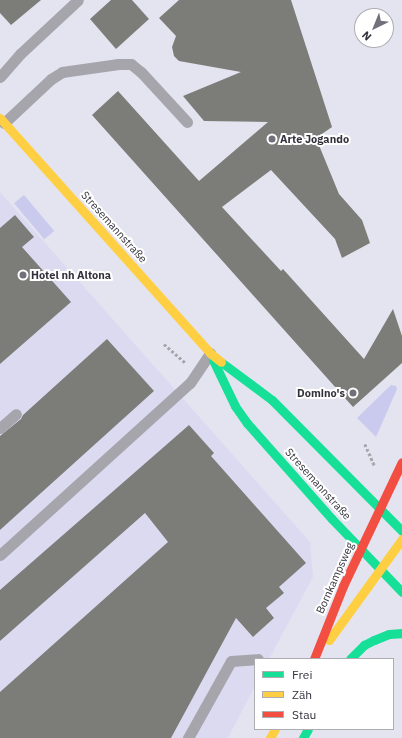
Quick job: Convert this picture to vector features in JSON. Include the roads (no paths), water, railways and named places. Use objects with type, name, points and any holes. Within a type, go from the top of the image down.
[{"type":"main road","name":"Stresemannstraße","points":[[2,120],[210,353],[272,400],[402,531]]},
{"type":"main road","name":"Stresemannstraße","points":[[210,353],[220,371],[235,406],[247,423],[380,570],[402,592]]},
{"type":"main road","name":"Bornkampsweg","points":[[314,658],[361,549],[402,462]]},
{"type":"main road","name":"Bornkampsweg","points":[[314,658],[354,609],[402,539]]},
{"type":"main road","points":[[351,658],[364,645],[374,640],[389,634],[402,633]]},
{"type":"lane","points":[[0,77],[20,54],[78,0]]},
{"type":"lane","points":[[2,120],[51,79],[62,72],[118,64],[131,64],[141,72],[187,122]]},
{"type":"lane","points":[[0,555],[190,383],[210,353]]},
{"type":"lane","points":[[0,428],[16,414]]},
{"type":"lane","points":[[188,738],[231,661],[254,659]]},
{"type":"place","name":"Arte Jogando","points":[[272,139]]},
{"type":"place","name":"Hotel nh Altona","points":[[23,275]]},
{"type":"place","name":"Domino's","points":[[353,393]]}]
